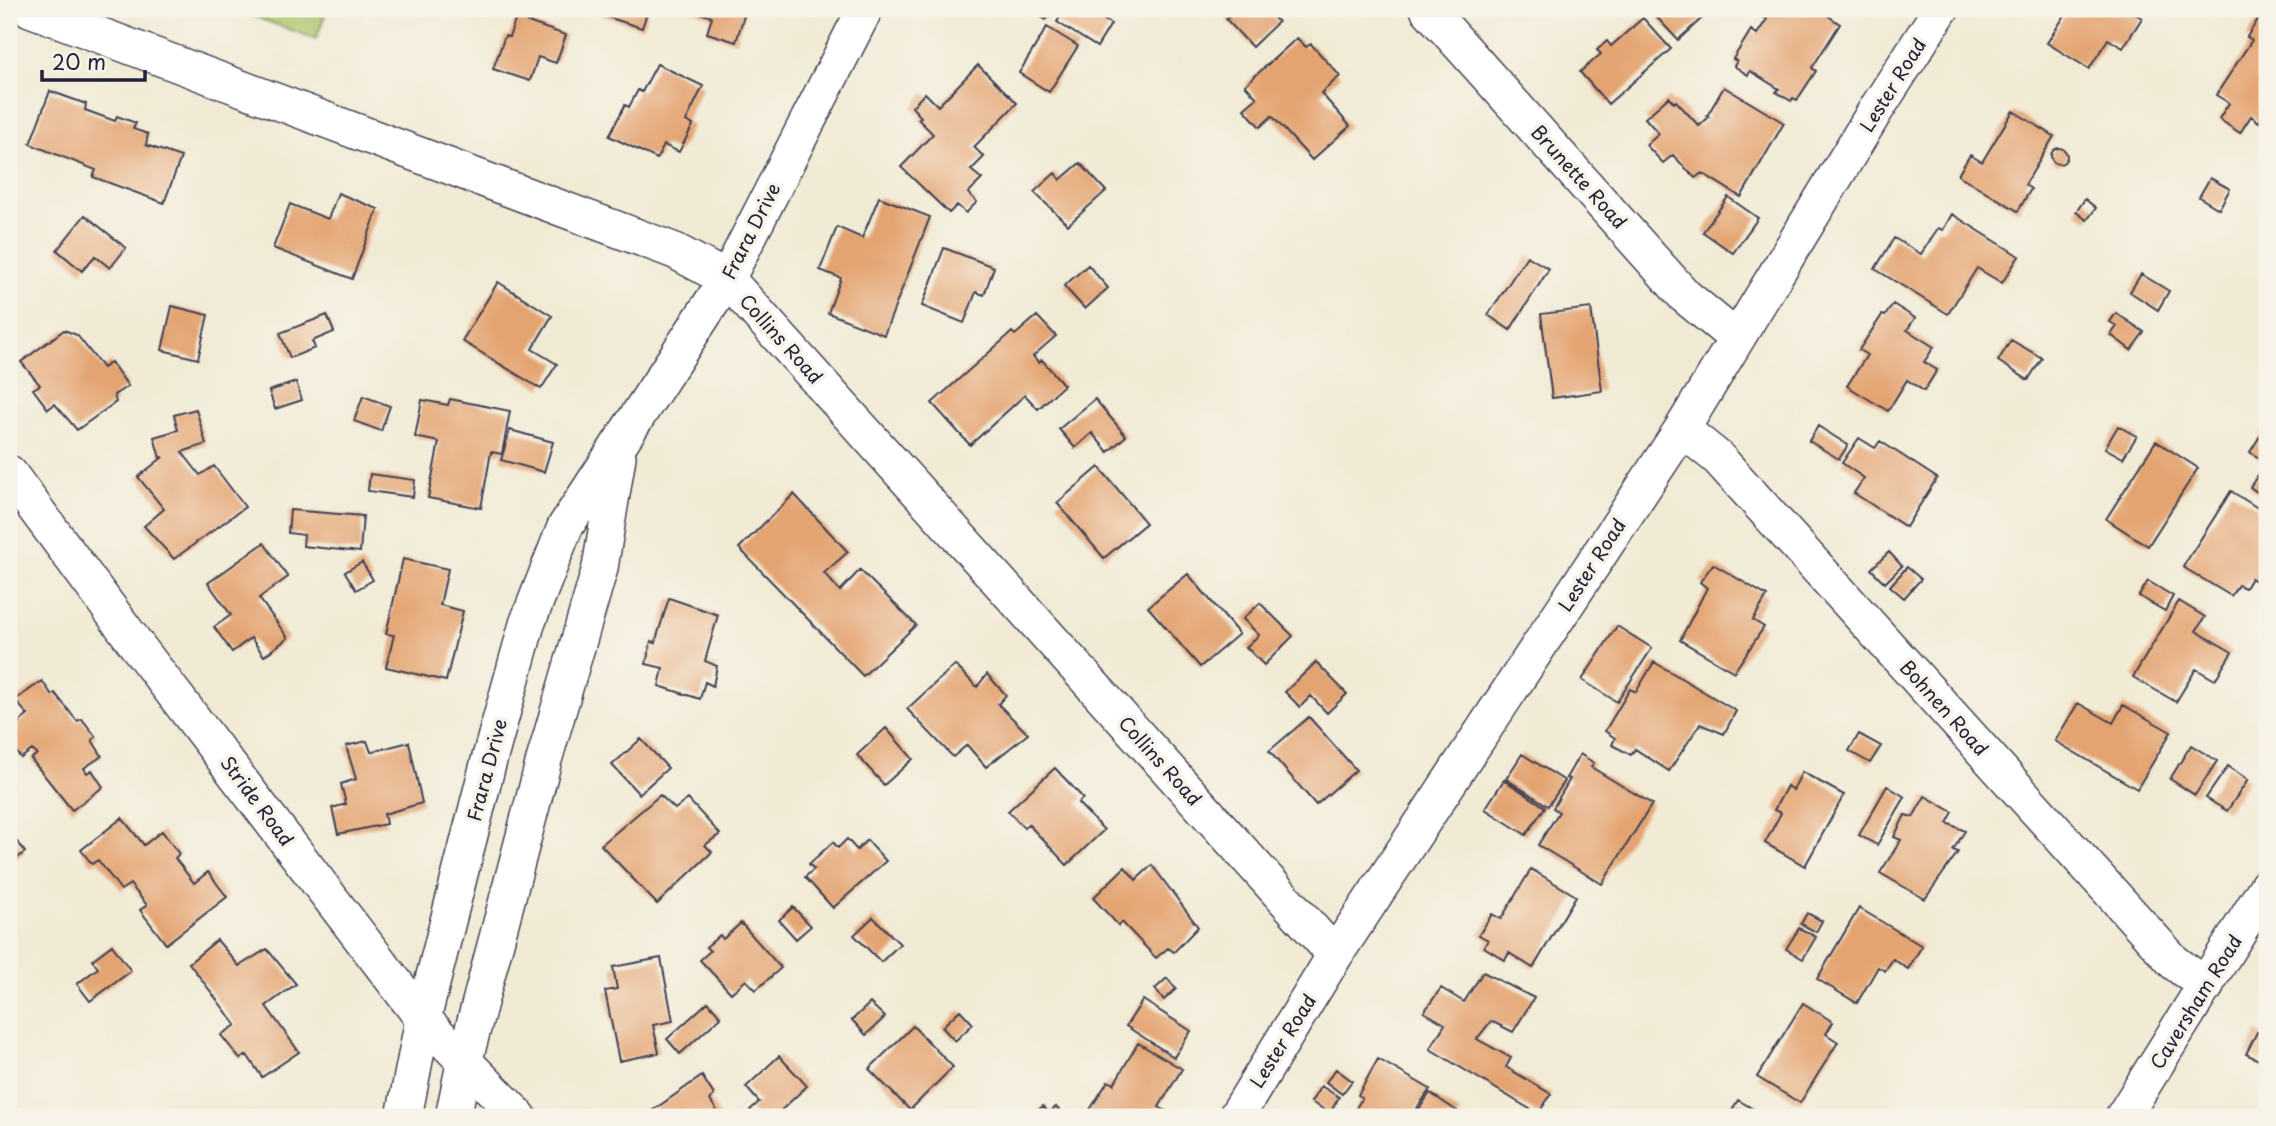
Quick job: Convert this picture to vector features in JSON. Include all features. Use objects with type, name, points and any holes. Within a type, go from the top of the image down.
[{"type":"street","name":"Collins Road","points":[[30,9],[676,251],[727,279],[1335,956]]},
{"type":"street","name":"Frara Drive","points":[[404,1117],[423,1019],[486,768],[527,624],[565,527],[727,279],[865,9]]},
{"type":"street","name":"Brunette Road","points":[[1428,9],[1685,296],[1736,338]]},
{"type":"street","name":"Lester Road","points":[[1236,1117],[1335,956],[1682,429],[1877,108],[1941,9]]},
{"type":"street","name":"Bohnen Road","points":[[1682,429],[1718,458],[2174,962],[2206,986]]},
{"type":"street","name":"Frara Drive","points":[[453,1117],[465,1059],[544,760],[600,568],[621,443]]},
{"type":"street","name":"Stride Road","points":[[9,473],[135,643],[423,1019],[519,1117]]},
{"type":"street","name":"Caversham Road","points":[[2123,1117],[2267,886]]},
{"type":"green space","points":[[233,9],[327,9],[316,39]]},
{"type":"building","points":[[582,9],[646,9],[648,10],[642,28]]},
{"type":"building","points":[[688,9],[746,9],[736,42],[707,33],[712,17]]},
{"type":"building","points":[[1028,9],[1053,9],[1046,20]]},
{"type":"building","points":[[1065,9],[1086,9],[1111,24],[1097,47],[1057,22]]},
{"type":"building","points":[[1221,9],[1266,9],[1278,22],[1252,47],[1226,19],[1229,17]]},
{"type":"building","points":[[1649,9],[1712,9],[1678,40]]},
{"type":"building","points":[[1764,9],[1831,9],[1827,15],[1840,24],[1812,68],[1816,71],[1797,100],[1793,98],[1791,101],[1776,92],[1779,89],[1750,71],[1748,75],[1734,66],[1737,61],[1733,59],[1751,30],[1757,34],[1767,19],[1760,15]]},
{"type":"building","points":[[2069,9],[2134,9],[2132,12],[2142,18],[2123,48],[2108,39],[2089,69],[2047,43]]},
{"type":"building","points":[[2267,14],[2267,109],[2259,122],[2251,116],[2240,133],[2219,119],[2229,103],[2216,95],[2252,40],[2247,37],[2260,16],[2265,19]]},
{"type":"building","points":[[516,18],[566,35],[556,63],[538,57],[530,81],[493,69],[505,36],[509,37]]},
{"type":"building","points":[[1643,18],[1671,49],[1608,104],[1580,72],[1601,54],[1597,50],[1607,41],[1611,46]]},
{"type":"building","points":[[1047,27],[1078,46],[1049,92],[1019,73]]},
{"type":"building","points":[[1297,38],[1306,47],[1311,44],[1340,76],[1321,93],[1350,126],[1312,160],[1272,116],[1260,127],[1244,109],[1257,98],[1245,85]]},
{"type":"building","points":[[657,64],[703,86],[686,121],[693,125],[679,152],[664,145],[657,159],[609,136],[625,105],[629,107],[638,90],[642,92]]},
{"type":"building","points":[[978,65],[1017,103],[974,147],[984,157],[971,170],[982,179],[968,193],[977,202],[966,213],[957,205],[949,213],[901,167],[933,134],[918,119],[921,117],[912,107],[925,93],[938,106]]},
{"type":"building","points":[[1724,87],[1784,123],[1741,197],[1702,173],[1695,178],[1673,155],[1663,163],[1646,145],[1659,134],[1645,118],[1669,97],[1699,126],[1709,117],[1707,116]]},
{"type":"building","points":[[50,91],[86,104],[85,110],[115,121],[117,116],[136,123],[133,129],[148,134],[146,145],[181,157],[164,203],[93,177],[96,170],[30,144]]},
{"type":"building","points":[[2013,111],[2054,136],[2025,185],[2031,189],[2018,211],[1958,175],[1970,155],[1982,162]]},
{"type":"building","points":[[2059,148],[2067,156],[2059,164],[2051,156]]},
{"type":"building","points":[[1080,163],[1106,191],[1068,225],[1034,192],[1055,173],[1060,180]]},
{"type":"building","points":[[2210,178],[2230,189],[2219,209],[2199,197]]},
{"type":"building","points":[[338,193],[378,209],[352,279],[273,248],[290,204],[328,219]]},
{"type":"building","points":[[879,197],[930,217],[884,335],[828,313],[841,278],[820,270],[837,227],[862,238]]},
{"type":"building","points":[[1728,197],[1758,218],[1733,253],[1703,232]]},
{"type":"building","points":[[2085,199],[2096,208],[2087,220],[2076,212]]},
{"type":"building","points":[[1952,214],[2019,256],[2002,283],[1977,268],[1948,314],[1875,269],[1894,238],[1921,254],[1938,228],[1943,230]]},
{"type":"building","points":[[85,215],[126,248],[110,268],[95,256],[82,271],[57,250]]},
{"type":"building","points":[[944,248],[994,267],[984,295],[976,292],[964,323],[922,306]]},
{"type":"building","points":[[1527,256],[1549,269],[1510,330],[1488,315]]},
{"type":"building","points":[[1088,265],[1108,288],[1085,309],[1064,286]]},
{"type":"building","points":[[2141,274],[2169,291],[2158,310],[2130,292]]},
{"type":"building","points":[[498,282],[552,316],[532,349],[557,364],[541,389],[462,341]]},
{"type":"building","points":[[1893,304],[1915,318],[1907,330],[1934,347],[1924,362],[1937,370],[1924,391],[1907,380],[1888,411],[1847,386],[1867,355],[1859,350],[1882,315],[1885,316]]},
{"type":"building","points":[[172,306],[208,315],[198,359],[162,350]]},
{"type":"building","points":[[1591,308],[1602,391],[1552,398],[1541,314]]},
{"type":"building","points":[[2116,313],[2144,332],[2131,350],[2111,335],[2117,326],[2110,322]]},
{"type":"building","points":[[327,315],[334,332],[312,341],[315,348],[290,358],[280,333]]},
{"type":"building","points":[[1037,316],[1056,336],[1033,356],[1039,363],[1042,360],[1064,385],[1038,409],[1025,395],[970,445],[932,403],[1012,332],[1015,335]]},
{"type":"building","points":[[64,330],[77,335],[103,368],[111,362],[128,386],[114,395],[116,402],[77,430],[55,404],[48,409],[33,389],[40,385],[21,362]]},
{"type":"building","points":[[2011,340],[2042,358],[2028,380],[1998,361]]},
{"type":"building","points":[[296,382],[302,400],[275,409],[269,391]]},
{"type":"building","points":[[363,396],[390,406],[381,431],[354,421]]},
{"type":"building","points":[[450,399],[510,411],[502,454],[491,452],[481,508],[428,498],[439,442],[415,437],[422,400],[448,405]]},
{"type":"building","points":[[1095,399],[1126,436],[1108,452],[1092,433],[1075,448],[1059,429]]},
{"type":"building","points":[[196,409],[206,444],[182,452],[200,475],[214,466],[245,507],[174,559],[144,526],[164,509],[138,477],[163,457],[160,458],[154,437],[178,430],[174,415]]},
{"type":"building","points":[[2267,425],[2267,499],[2250,487],[2266,463],[2250,452]]},
{"type":"building","points":[[1818,426],[1848,445],[1839,459],[1809,441]]},
{"type":"building","points":[[2118,426],[2137,436],[2123,458],[2105,448]]},
{"type":"building","points":[[510,430],[553,442],[544,472],[501,460]]},
{"type":"building","points":[[1859,438],[1875,448],[1880,441],[1937,478],[1906,527],[1854,493],[1864,478],[1842,463]]},
{"type":"building","points":[[2156,441],[2198,468],[2148,546],[2106,519]]},
{"type":"building","points":[[1099,467],[1146,523],[1104,558],[1057,503]]},
{"type":"building","points":[[370,474],[415,480],[413,497],[368,491]]},
{"type":"building","points":[[2231,491],[2267,514],[2267,588],[2251,578],[2245,588],[2238,585],[2231,596],[2183,567]]},
{"type":"building","points":[[794,494],[848,552],[824,573],[840,591],[860,570],[916,625],[863,676],[739,548]]},
{"type":"building","points":[[290,510],[363,516],[360,552],[303,546],[304,535],[288,533]]},
{"type":"building","points":[[264,543],[288,577],[259,598],[288,638],[264,656],[251,638],[232,652],[214,627],[231,615],[208,583]]},
{"type":"building","points":[[1889,552],[1902,566],[1885,583],[1871,569]]},
{"type":"building","points":[[403,559],[448,569],[440,605],[463,611],[446,681],[386,667],[394,635],[386,634]]},
{"type":"building","points":[[362,562],[373,580],[356,590],[345,572]]},
{"type":"building","points":[[1713,564],[1767,596],[1753,620],[1764,627],[1734,672],[1680,640],[1707,588],[1700,582]]},
{"type":"building","points":[[1907,567],[1921,579],[1904,598],[1890,586]]},
{"type":"building","points":[[1188,574],[1239,634],[1200,667],[1148,607]]},
{"type":"building","points":[[2148,581],[2173,596],[2165,611],[2139,596]]},
{"type":"building","points":[[669,598],[718,615],[705,661],[717,666],[713,686],[705,682],[700,699],[659,686],[663,668],[646,664],[651,641],[655,643]]},
{"type":"building","points":[[2179,601],[2205,617],[2196,631],[2232,652],[2215,680],[2196,669],[2176,702],[2133,677]]},
{"type":"building","points":[[1260,603],[1293,636],[1264,665],[1246,647],[1259,635],[1243,619]]},
{"type":"building","points":[[1617,626],[1652,648],[1617,702],[1582,680]]},
{"type":"building","points":[[1316,662],[1347,694],[1327,713],[1311,696],[1300,707],[1285,692]]},
{"type":"building","points":[[1654,662],[1736,711],[1724,734],[1700,724],[1669,771],[1635,749],[1631,755],[1612,745],[1615,738],[1605,731],[1630,689],[1636,692]]},
{"type":"building","points":[[955,665],[977,687],[987,674],[1006,695],[998,704],[1028,734],[986,767],[967,745],[953,757],[907,709]]},
{"type":"building","points":[[42,681],[77,721],[82,719],[96,737],[92,740],[102,756],[84,768],[87,773],[92,770],[103,787],[72,810],[31,759],[37,754],[32,750],[21,758],[9,742],[9,730],[28,715],[15,700]]},
{"type":"building","points":[[2078,703],[2113,723],[2123,705],[2171,732],[2137,789],[2055,741]]},
{"type":"building","points":[[1309,717],[1356,770],[1316,805],[1269,751]]},
{"type":"building","points":[[886,728],[913,759],[884,785],[857,755]]},
{"type":"building","points":[[1859,734],[1881,746],[1870,763],[1849,751]]},
{"type":"building","points":[[641,739],[668,768],[639,794],[612,765]]},
{"type":"building","points":[[367,741],[371,752],[409,742],[422,803],[384,814],[386,824],[338,834],[332,808],[346,804],[341,784],[356,779],[346,746]]},
{"type":"building","points":[[2191,745],[2217,761],[2195,795],[2170,779]]},
{"type":"building","points":[[1522,754],[1565,781],[1548,806],[1506,779]]},
{"type":"building","points":[[1580,754],[1594,763],[1591,767],[1652,804],[1602,884],[1538,845],[1559,812],[1553,808],[1570,779],[1566,778]]},
{"type":"building","points":[[2228,766],[2248,780],[2227,811],[2206,798]]},
{"type":"building","points":[[1055,768],[1083,798],[1078,803],[1104,830],[1067,865],[1028,824],[1024,828],[1008,811]]},
{"type":"building","points":[[1802,772],[1844,795],[1805,866],[1765,843],[1781,813],[1774,810],[1787,786],[1793,790]]},
{"type":"building","points":[[1504,780],[1545,807],[1526,835],[1485,809]]},
{"type":"building","points":[[1887,786],[1905,797],[1877,845],[1859,835]]},
{"type":"building","points":[[660,795],[675,809],[688,799],[720,834],[705,845],[712,852],[657,904],[601,845]]},
{"type":"building","points":[[1925,796],[1953,812],[1947,823],[1965,831],[1953,850],[1958,852],[1925,899],[1880,873],[1901,840],[1894,837],[1905,815],[1913,817]]},
{"type":"building","points":[[122,818],[144,845],[162,831],[179,854],[175,858],[194,883],[208,872],[227,897],[166,944],[140,910],[147,905],[130,884],[121,890],[98,860],[92,864],[81,850]]},
{"type":"building","points":[[9,831],[25,852],[9,865]]},
{"type":"building","points":[[847,839],[857,850],[867,840],[886,861],[833,908],[805,877],[814,869],[809,864],[833,842],[838,848]]},
{"type":"building","points":[[1152,865],[1198,927],[1174,952],[1168,948],[1156,958],[1122,922],[1119,926],[1093,898],[1125,867],[1136,880]]},
{"type":"building","points":[[1531,869],[1576,896],[1533,968],[1509,953],[1505,960],[1484,947],[1488,940],[1479,935],[1492,914],[1501,919]]},
{"type":"building","points":[[793,907],[811,926],[796,939],[779,920]]},
{"type":"building","points":[[1859,908],[1922,946],[1908,969],[1893,959],[1885,971],[1878,967],[1857,1003],[1817,979]]},
{"type":"building","points":[[1807,913],[1822,921],[1816,932],[1801,924]]},
{"type":"building","points":[[873,917],[900,944],[881,962],[854,935]]},
{"type":"building","points":[[741,923],[781,968],[756,990],[746,980],[731,993],[700,960],[710,951],[706,947],[720,935],[723,939]]},
{"type":"building","points":[[1799,928],[1816,937],[1803,959],[1786,949]]},
{"type":"building","points":[[217,940],[239,966],[267,949],[296,984],[266,1006],[299,1052],[262,1077],[247,1055],[240,1059],[221,1035],[236,1025],[189,963]]},
{"type":"building","points":[[112,945],[131,971],[90,1001],[77,984],[98,968],[92,960]]},
{"type":"building","points":[[661,958],[673,1021],[653,1025],[659,1053],[619,1061],[605,991],[617,989],[613,967]]},
{"type":"building","points":[[1483,972],[1534,998],[1513,1032],[1491,1021],[1477,1039],[1511,1058],[1506,1067],[1551,1094],[1538,1114],[1430,1049],[1445,1024],[1424,1012],[1441,988],[1464,1002]]},
{"type":"building","points":[[1167,978],[1176,989],[1164,1000],[1155,989]]},
{"type":"building","points":[[1143,1000],[1191,1031],[1174,1057],[1126,1026]]},
{"type":"building","points":[[708,1002],[721,1017],[680,1054],[667,1039]]},
{"type":"building","points":[[870,1003],[885,1017],[866,1035],[852,1020]]},
{"type":"building","points":[[1803,1003],[1833,1022],[1826,1034],[1838,1042],[1800,1103],[1757,1077]]},
{"type":"building","points":[[960,1010],[973,1024],[955,1041],[942,1027]]},
{"type":"building","points":[[913,1026],[953,1067],[910,1110],[869,1069]]},
{"type":"building","points":[[2257,1032],[2267,1037],[2267,1064],[2246,1054]]},
{"type":"building","points":[[1138,1043],[1182,1069],[1159,1107],[1166,1111],[1162,1117],[1095,1117],[1088,1113],[1108,1081],[1114,1084]]},
{"type":"building","points":[[779,1056],[807,1086],[774,1117],[758,1117],[750,1110],[759,1102],[746,1087]]},
{"type":"building","points":[[1378,1059],[1430,1089],[1411,1117],[1351,1117],[1362,1098],[1358,1095]]},
{"type":"building","points":[[1336,1069],[1352,1081],[1342,1094],[1326,1082]]},
{"type":"building","points":[[702,1076],[714,1095],[710,1100],[721,1117],[652,1117],[649,1113]]},
{"type":"building","points":[[1321,1086],[1339,1097],[1330,1113],[1311,1102]]},
{"type":"building","points":[[1430,1093],[1460,1113],[1457,1117],[1428,1117],[1418,1111]]},
{"type":"building","points":[[1738,1100],[1767,1117],[1728,1117]]},
{"type":"building","points":[[1043,1106],[1049,1113],[1056,1107],[1065,1117],[1031,1117]]}]
